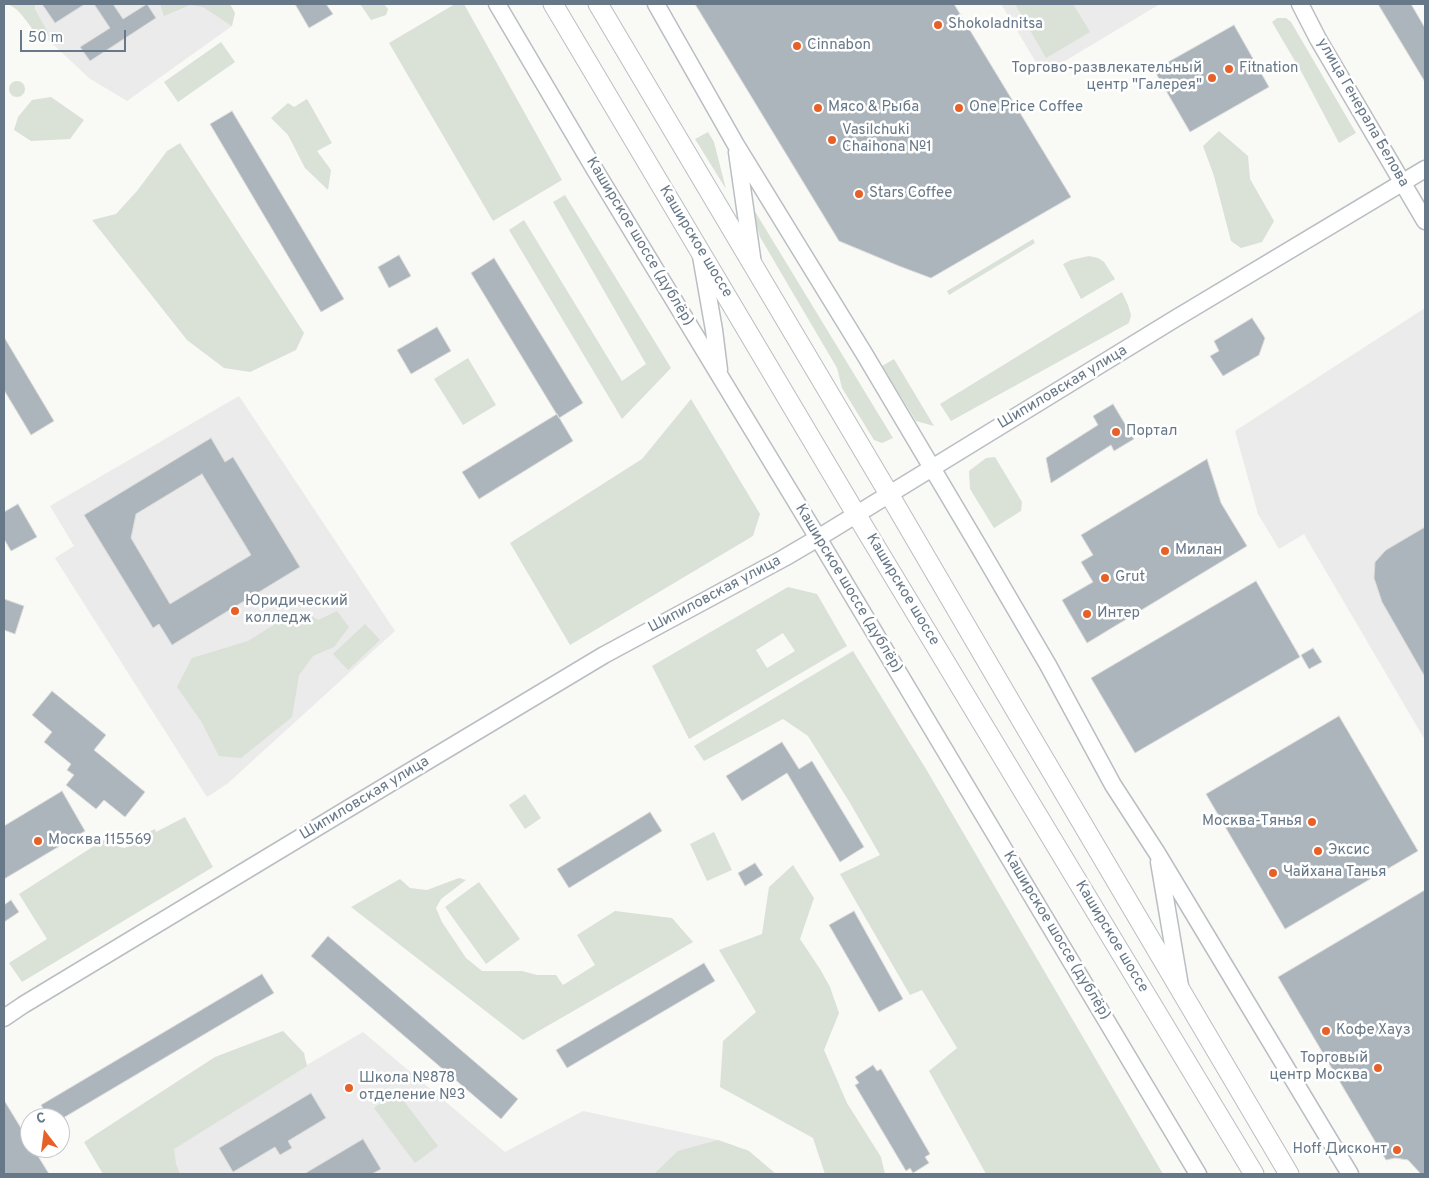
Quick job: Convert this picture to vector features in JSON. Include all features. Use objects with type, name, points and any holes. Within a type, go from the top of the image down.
[{"type":"main road","name":"Каширское шоссе (дублёр)","points":[[497,4],[1198,1174]]},
{"type":"main road","name":"Каширское шоссе","points":[[553,4],[856,514],[1254,1174]]},
{"type":"main road","points":[[598,4],[1289,1174]]},
{"type":"main road","points":[[656,4],[736,145],[865,355],[1048,665],[1113,784],[1157,853],[1350,1174]]},
{"type":"main road","name":"улица Генерала Белова","points":[[1300,4],[1318,39],[1425,221]]},
{"type":"main road","points":[[736,145],[754,266]]},
{"type":"main road","name":"Шипиловская улица","points":[[4,1018],[604,656],[818,538],[931,467],[1425,169]]},
{"type":"main road","points":[[700,251],[720,377]]},
{"type":"main road","points":[[1157,853],[1182,993]]},
{"type":"shaded area","points":[[8,4],[35,4],[35,9],[49,35],[34,31],[18,10]]},
{"type":"shaded area","points":[[10,4],[218,4],[232,26],[127,101],[89,78]]},
{"type":"shaded area","points":[[160,4],[230,4],[235,13],[232,26],[203,7],[190,5],[164,16]]},
{"type":"shaded area","points":[[360,4],[384,4],[388,9],[386,15],[371,20]]},
{"type":"shaded area","points":[[455,4],[464,4],[562,180],[493,221],[389,43]]},
{"type":"shaded area","points":[[1001,4],[1160,4],[1043,74]]},
{"type":"shaded area","points":[[1015,4],[1073,4],[1090,32],[1046,58]]},
{"type":"shaded area","points":[[1277,18],[1286,18],[1291,22],[1356,133],[1339,143],[1302,73],[1272,22]]},
{"type":"shaded area","points":[[221,42],[235,62],[178,102],[164,82]]},
{"type":"shaded area","points":[[17,81],[25,89],[17,97],[9,89]]},
{"type":"shaded area","points":[[51,97],[84,120],[70,139],[31,141],[14,130],[18,117],[32,100]]},
{"type":"shaded area","points":[[307,99],[332,143],[317,151],[331,170],[328,190],[305,168],[288,135],[271,118],[288,103],[294,107]]},
{"type":"shaded area","points":[[1219,131],[1248,156],[1250,179],[1274,221],[1262,242],[1241,248],[1231,241],[1214,176],[1203,146]]},
{"type":"shaded area","points":[[708,132],[714,142],[726,189],[695,139]]},
{"type":"shaded area","points":[[180,143],[304,333],[296,350],[250,372],[224,368],[187,340],[92,220],[116,214],[137,191],[167,151]]},
{"type":"shaded area","points":[[565,195],[671,368],[622,419],[509,230],[524,220],[622,381],[646,364],[553,202]]},
{"type":"shaded area","points":[[751,205],[893,438],[882,443],[874,440],[842,388],[837,368],[760,237]]},
{"type":"shaded area","points":[[1033,239],[1035,243],[949,295],[947,291]]},
{"type":"shaded area","points":[[1089,256],[1104,262],[1115,279],[1081,299],[1063,264]]},
{"type":"shaded area","points":[[1122,292],[1131,315],[1129,323],[951,421],[940,404]]},
{"type":"shaded area","points":[[1425,308],[1425,740],[1304,534],[1279,549],[1258,514],[1235,431]]},
{"type":"shaded area","points":[[468,358],[496,405],[463,425],[434,379]]},
{"type":"shaded area","points":[[894,359],[934,426],[916,421],[882,366]]},
{"type":"shaded area","name":"Юридический колледж","points":[[239,396],[395,631],[227,784],[207,797],[55,558],[74,546],[50,506]]},
{"type":"shaded area","points":[[691,399],[760,514],[753,536],[570,645],[510,543],[642,459]]},
{"type":"shaded area","points":[[995,457],[1022,502],[1021,511],[994,528],[970,489],[969,471],[986,458]]},
{"type":"shaded area","points":[[788,587],[817,594],[847,646],[689,739],[652,666]],"holes":[[[783,633],[795,651],[767,668],[756,650]]]},
{"type":"shaded area","points":[[337,611],[349,627],[334,647],[313,656],[299,675],[292,717],[241,758],[219,756],[201,721],[177,687],[192,658],[248,641],[288,616],[307,613],[318,620]]},
{"type":"shaded area","points":[[365,624],[380,640],[348,670],[333,654]]},
{"type":"shaded area","points":[[853,651],[926,769],[1163,1174],[986,1174],[929,1071],[957,1048],[922,990],[910,995],[840,874],[880,855],[808,736],[783,719],[704,761],[694,746]]},
{"type":"shaded area","points":[[525,794],[541,818],[525,829],[509,805]]},
{"type":"shaded area","points":[[185,817],[213,867],[22,982],[9,963],[47,939],[19,894],[105,839],[109,839],[120,847],[125,848],[143,834],[155,829],[156,832]]},
{"type":"shaded area","points":[[714,832],[732,870],[707,881],[690,844]]},
{"type":"shaded area","points":[[793,865],[814,898],[800,939],[830,987],[839,1013],[824,1050],[847,1103],[881,1157],[885,1174],[825,1174],[813,1138],[720,1087],[723,1041],[756,1012],[719,950],[762,934],[769,887]]},
{"type":"shaded area","points":[[459,878],[466,880],[441,899],[436,908],[442,922],[466,958],[482,971],[522,971],[537,975],[556,975],[563,985],[595,965],[577,935],[615,911],[672,918],[693,942],[523,1040],[351,907],[400,879],[410,888],[427,890]]},
{"type":"shaded area","points":[[479,882],[520,939],[486,964],[445,907]]},
{"type":"shaded area","points":[[283,1031],[304,1053],[307,1066],[174,1149],[176,1164],[180,1174],[103,1174],[84,1142],[215,1057]]},
{"type":"shaded area","name":"Школа №878 отделение №3","points":[[363,1032],[505,1152],[583,1111],[718,1140],[749,1151],[757,1174],[122,1174]]},
{"type":"shaded area","points":[[396,1091],[438,1146],[415,1163],[374,1108]]},
{"type":"shaded area","points":[[718,1140],[749,1151],[776,1174],[654,1174],[678,1151]]},
{"type":"building","points":[[42,4],[85,4],[55,23]]},
{"type":"building","points":[[94,4],[113,4],[123,19],[147,4],[156,18],[90,61],[80,47],[110,28]]},
{"type":"building","points":[[295,4],[326,4],[333,14],[309,28]]},
{"type":"building","points":[[695,4],[954,4],[1071,197],[931,278],[839,241]]},
{"type":"building","points":[[1378,4],[1411,4],[1425,28],[1425,82]]},
{"type":"building","name":"Торгово-развлекательный центр \"Галерея\"","points":[[1234,25],[1269,87],[1190,132],[1154,70]]},
{"type":"building","points":[[232,111],[344,299],[321,312],[210,124]]},
{"type":"building","points":[[399,255],[411,276],[389,288],[378,267]]},
{"type":"building","points":[[494,258],[583,403],[559,418],[471,273]]},
{"type":"building","points":[[1252,318],[1265,338],[1259,355],[1223,376],[1210,356],[1219,351],[1214,341]]},
{"type":"building","points":[[437,327],[451,351],[411,374],[397,350]]},
{"type":"building","points":[[4,337],[54,421],[31,435],[4,390]]},
{"type":"building","points":[[1113,404],[1134,439],[1114,451],[1111,445],[1051,483],[1046,458],[1098,425],[1093,416]]},
{"type":"building","points":[[557,414],[573,441],[479,499],[462,472]]},
{"type":"building","points":[[211,438],[225,462],[233,457],[300,567],[172,645],[159,624],[153,628],[84,515]],"holes":[[[202,474],[251,555],[170,604],[131,538],[136,514]]]},
{"type":"building","name":"Милан","points":[[1207,459],[1221,503],[1247,546],[1087,643],[1062,600],[1093,582],[1081,562],[1093,555],[1081,535]]},
{"type":"building","points":[[18,504],[37,537],[11,551],[4,539],[4,512]]},
{"type":"building","points":[[1425,527],[1425,677],[1382,602],[1374,578],[1375,562],[1386,550]]},
{"type":"building","points":[[1256,581],[1300,657],[1135,753],[1091,678]]},
{"type":"building","points":[[4,599],[24,606],[15,634],[4,630]]},
{"type":"building","points":[[1313,648],[1322,662],[1309,669],[1301,655]]},
{"type":"building","points":[[52,691],[106,735],[94,750],[145,792],[125,817],[104,800],[96,809],[66,785],[74,775],[67,770],[71,764],[44,742],[52,732],[32,715]]},
{"type":"building","name":"Москва-Тянья","points":[[1339,716],[1418,851],[1285,929],[1206,794]]},
{"type":"building","points":[[782,742],[799,769],[812,761],[864,847],[840,862],[787,773],[742,801],[726,776]]},
{"type":"building","points":[[62,791],[85,831],[4,879],[4,826]]},
{"type":"building","points":[[650,812],[662,831],[569,888],[557,869]]},
{"type":"building","points":[[755,863],[763,875],[745,886],[738,873]]},
{"type":"building","name":"Торговый центр Москва","points":[[1425,890],[1425,1174],[1421,1174],[1408,1160],[1395,1158],[1386,1160],[1278,977]]},
{"type":"building","points":[[11,900],[19,912],[4,922],[4,905]]},
{"type":"building","points":[[854,911],[903,999],[879,1012],[829,925]]},
{"type":"building","points":[[328,936],[518,1099],[501,1119],[311,956]]},
{"type":"building","points":[[704,963],[715,981],[567,1068],[556,1050]]},
{"type":"building","points":[[262,974],[274,993],[70,1114],[70,1108],[43,1108],[41,1105]]},
{"type":"building","points":[[873,1065],[877,1071],[881,1069],[930,1154],[925,1157],[929,1163],[913,1173],[910,1168],[906,1171],[855,1085],[859,1083],[855,1077]]},
{"type":"building","points":[[311,1093],[326,1118],[288,1141],[292,1148],[280,1155],[275,1147],[233,1172],[219,1148]]},
{"type":"building","points":[[4,1100],[20,1126],[20,1158],[39,1158],[49,1174],[4,1174]]},
{"type":"building","points":[[363,1139],[381,1169],[372,1174],[304,1174]]},
{"type":"place","name":"Shokoladnitsa","points":[[938,25]]},
{"type":"place","name":"Cinnabon","points":[[797,46]]},
{"type":"place","name":"Fitnation","points":[[1229,69]]},
{"type":"place","name":"Торгово-развлекательный центр \"Галерея\"","points":[[1212,78]]},
{"type":"place","name":"Мясо & Рыба","points":[[818,108]]},
{"type":"place","name":"One Price Coffee","points":[[959,108]]},
{"type":"place","name":"Vasilchuki Chaihona №1","points":[[832,140]]},
{"type":"place","name":"Stars Coffee","points":[[859,194]]},
{"type":"place","name":"Портал","points":[[1116,432]]},
{"type":"place","name":"Милан","points":[[1165,551]]},
{"type":"place","name":"Grut","points":[[1105,578]]},
{"type":"place","name":"Юридический колледж","points":[[235,611]]},
{"type":"place","name":"Интер","points":[[1087,614]]},
{"type":"place","name":"Москва-Тянья","points":[[1312,822]]},
{"type":"place","name":"Москва 115569","points":[[38,841]]},
{"type":"place","name":"Эксис","points":[[1318,851]]},
{"type":"place","name":"Чайхана Танья","points":[[1273,873]]},
{"type":"place","name":"Кофе Хауз","points":[[1326,1031]]},
{"type":"place","name":"Торговый центр Москва","points":[[1378,1068]]},
{"type":"place","name":"Школа №878 отделение №3","points":[[349,1088]]},
{"type":"place","name":"Hoff Дисконт","points":[[1397,1150]]}]
